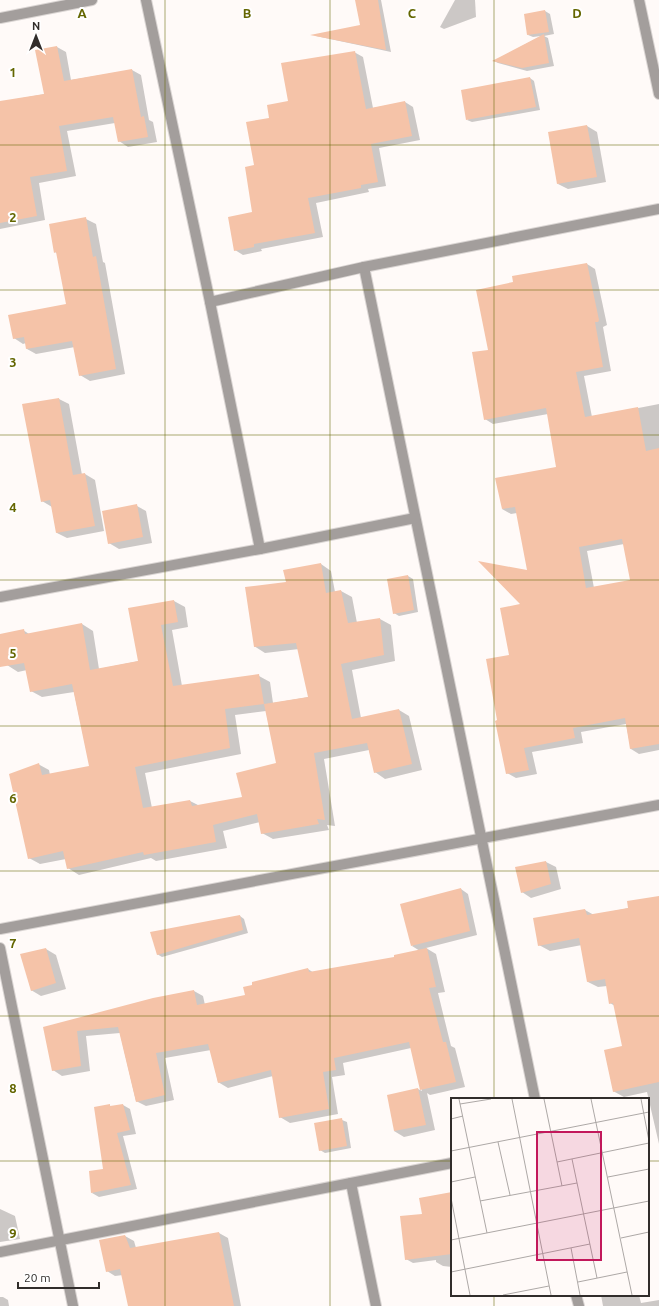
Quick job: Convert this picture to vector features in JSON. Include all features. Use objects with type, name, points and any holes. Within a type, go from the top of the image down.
[{"type":"street","points":[[0,18],[92,0]]},
{"type":"street","points":[[146,0],[210,302],[260,549]]},
{"type":"street","points":[[639,0],[659,94]]},
{"type":"street","points":[[210,302],[364,267],[659,208]]},
{"type":"street","points":[[364,267],[535,1098]]},
{"type":"street","points":[[0,597],[260,549],[415,518]]},
{"type":"street","points":[[0,929],[659,805]]},
{"type":"street","points":[[0,948],[73,1306]]},
{"type":"street","points":[[0,1252],[451,1163]]},
{"type":"street","points":[[351,1183],[376,1306]]},
{"type":"street","points":[[576,1296],[579,1306]]},
{"type":"building","points":[[355,0],[378,0],[386,50],[310,35],[360,25]]},
{"type":"building","points":[[545,10],[549,32],[527,35],[524,14]]},
{"type":"building","points":[[544,34],[549,63],[522,68],[492,61]]},
{"type":"building","points":[[57,46],[64,81],[132,69],[141,117],[144,116],[148,137],[118,142],[113,117],[59,126],[67,171],[30,177],[37,216],[0,223],[0,101],[44,94],[35,50]]},
{"type":"building","points":[[355,51],[366,109],[405,101],[412,136],[371,144],[378,182],[361,185],[361,188],[308,198],[315,233],[254,244],[254,247],[234,251],[228,217],[252,212],[245,167],[254,165],[246,122],[269,118],[267,105],[288,101],[281,63]]},
{"type":"building","points":[[530,77],[536,107],[466,120],[461,90]]},
{"type":"building","points":[[587,125],[597,177],[557,184],[548,132]]},
{"type":"building","points":[[86,217],[93,257],[96,256],[116,369],[79,376],[72,341],[26,349],[24,337],[13,339],[8,315],[66,304],[49,224]]},
{"type":"building","points":[[587,263],[599,320],[598,322],[595,322],[603,367],[576,372],[585,417],[638,407],[646,451],[659,448],[659,744],[630,749],[625,718],[573,728],[575,738],[524,748],[529,770],[506,774],[495,721],[497,720],[486,659],[509,655],[500,608],[520,604],[478,561],[527,570],[515,507],[502,509],[495,478],[556,467],[546,408],[484,420],[472,352],[488,350],[476,290],[513,282],[512,276]],"holes":[[[622,539],[630,580],[586,588],[579,547]]]},
{"type":"building","points":[[59,398],[73,475],[85,473],[95,526],[56,533],[50,500],[41,502],[22,404]]},
{"type":"building","points":[[137,504],[143,537],[108,544],[102,511]]},
{"type":"building","points":[[321,563],[326,593],[341,590],[348,623],[380,618],[384,655],[341,664],[352,719],[399,709],[412,764],[374,773],[367,743],[314,753],[325,820],[317,819],[319,824],[261,834],[257,814],[213,825],[216,842],[144,855],[143,852],[67,869],[63,851],[28,859],[9,774],[39,763],[42,775],[89,766],[72,684],[30,692],[24,663],[0,667],[0,634],[24,629],[25,634],[82,623],[90,670],[138,661],[128,608],[174,600],[178,622],[161,625],[173,686],[259,674],[264,704],[308,697],[296,643],[254,647],[245,587],[286,582],[283,570]],"holes":[[[264,704],[276,763],[236,773],[242,797],[192,806],[190,800],[143,808],[135,767],[230,748],[225,709]]]},
{"type":"building","points":[[408,575],[414,610],[393,614],[387,579]]},
{"type":"building","points":[[546,861],[551,884],[521,893],[515,867]]},
{"type":"building","points":[[461,888],[470,931],[411,946],[400,904]]},
{"type":"building","points":[[659,896],[659,1082],[613,1092],[604,1050],[622,1046],[613,1003],[609,1004],[605,979],[587,982],[579,938],[538,946],[533,918],[585,909],[587,915],[628,908],[627,901]]},
{"type":"building","points":[[240,915],[243,930],[157,955],[150,932]]},
{"type":"building","points":[[46,948],[56,983],[31,991],[20,954]]},
{"type":"building","points":[[427,948],[436,987],[429,988],[443,1042],[446,1042],[456,1082],[420,1090],[409,1042],[334,1058],[336,1070],[323,1072],[329,1109],[279,1118],[271,1070],[218,1083],[208,1044],[156,1053],[165,1095],[136,1102],[118,1027],[77,1031],[81,1066],[52,1071],[43,1027],[153,998],[194,990],[197,1005],[245,995],[243,987],[252,985],[252,982],[308,968],[309,972],[394,957],[394,955]]},
{"type":"building","points":[[418,1088],[426,1125],[394,1131],[387,1095]]},
{"type":"building","points":[[110,1104],[110,1106],[123,1104],[130,1130],[117,1133],[131,1185],[91,1193],[89,1171],[103,1169],[94,1107]]},
{"type":"building","points":[[342,1118],[347,1146],[319,1151],[314,1123]]},
{"type":"building","points":[[451,1192],[451,1254],[405,1260],[400,1216],[422,1214],[419,1198]]},
{"type":"building","points":[[219,1232],[234,1306],[128,1306],[120,1269],[106,1272],[99,1240],[125,1235],[130,1248]]}]
